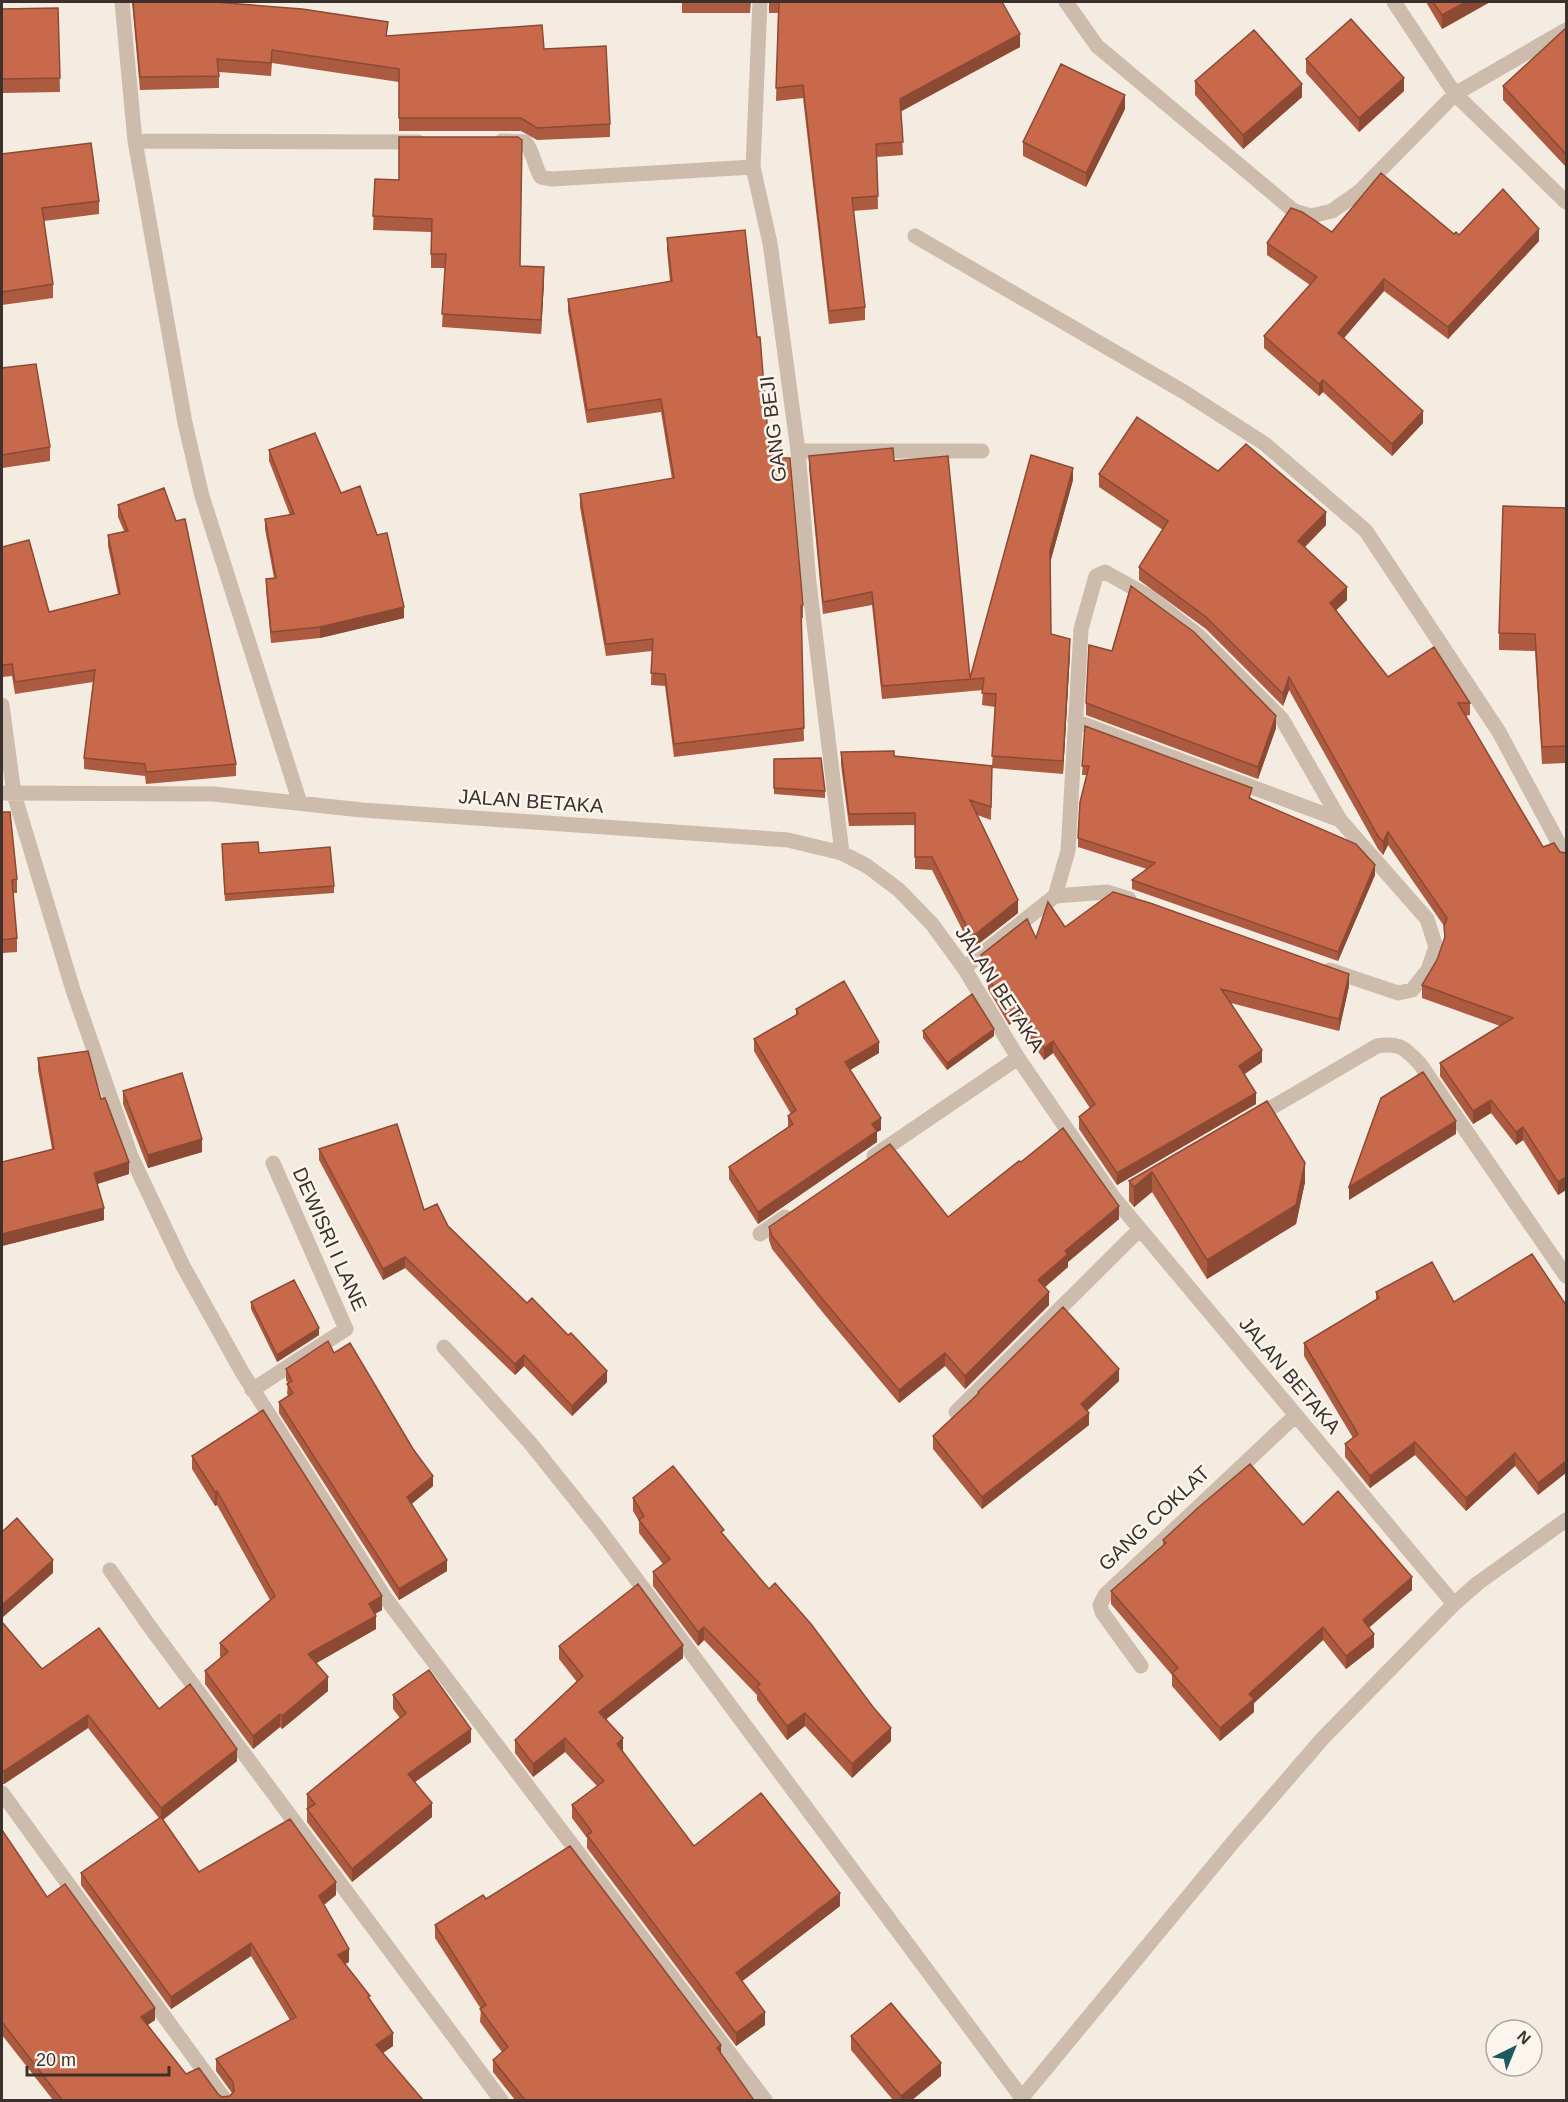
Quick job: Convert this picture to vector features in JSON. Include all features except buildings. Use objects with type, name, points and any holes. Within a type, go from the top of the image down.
[{"type":"street","points":[[122,2],[135,141],[185,423],[202,496],[300,803]]},
{"type":"street","name":"GANG BEJI","points":[[760,2],[753,167],[770,243],[798,451],[809,583],[842,853]]},
{"type":"street","points":[[1066,2],[1097,46],[1294,211],[1311,216],[1332,211],[1359,192],[1455,94],[1566,30]]},
{"type":"street","points":[[1394,2],[1455,94],[1566,202]]},
{"type":"street","points":[[135,141],[432,141]]},
{"type":"street","points":[[488,141],[525,142],[538,173],[541,177],[552,179],[753,167]]},
{"type":"street","points":[[915,236],[1184,392],[1255,438],[1366,531],[1499,732],[1566,857]]},
{"type":"street","points":[[798,451],[982,452]]},
{"type":"street","points":[[1055,896],[1068,851],[1081,629],[1096,576],[1105,572],[1148,596],[1200,636],[1282,719],[1340,819],[1427,919],[1436,947],[1428,970],[1412,990],[1398,993],[1310,963]]},
{"type":"street","points":[[2,705],[8,793],[73,990],[132,1156],[183,1266],[252,1390],[384,1596],[765,2100]]},
{"type":"street","points":[[1075,721],[1340,819]]},
{"type":"street","name":"JALAN BETAKA","points":[[8,793],[192,793],[374,811],[788,840],[842,853],[867,866],[899,890],[932,924],[964,968],[1018,1058],[1119,1195],[1140,1229],[1454,1604]]},
{"type":"street","points":[[964,968],[1055,896],[1107,892],[1144,903]]},
{"type":"street","points":[[1236,1128],[1377,1046],[1393,1044],[1407,1050],[1420,1064],[1566,1275]]},
{"type":"street","points":[[865,1162],[1018,1058]]},
{"type":"street","name":"DEWISRI I LANE","points":[[252,1390],[346,1329],[273,1163]]},
{"type":"street","points":[[760,1234],[798,1208]]},
{"type":"street","points":[[956,1412],[1140,1229]]},
{"type":"street","points":[[444,1347],[531,1444],[599,1529],[1021,2099],[1234,1841],[1316,1747],[1454,1604],[1478,1583],[1566,1520]]},
{"type":"street","name":"GANG COKLAT","points":[[1141,1666],[1102,1612],[1100,1605],[1105,1595],[1296,1415]]},
{"type":"street","points":[[110,1570],[501,2100]]},
{"type":"street","points":[[2,1793],[225,2100]]}]
